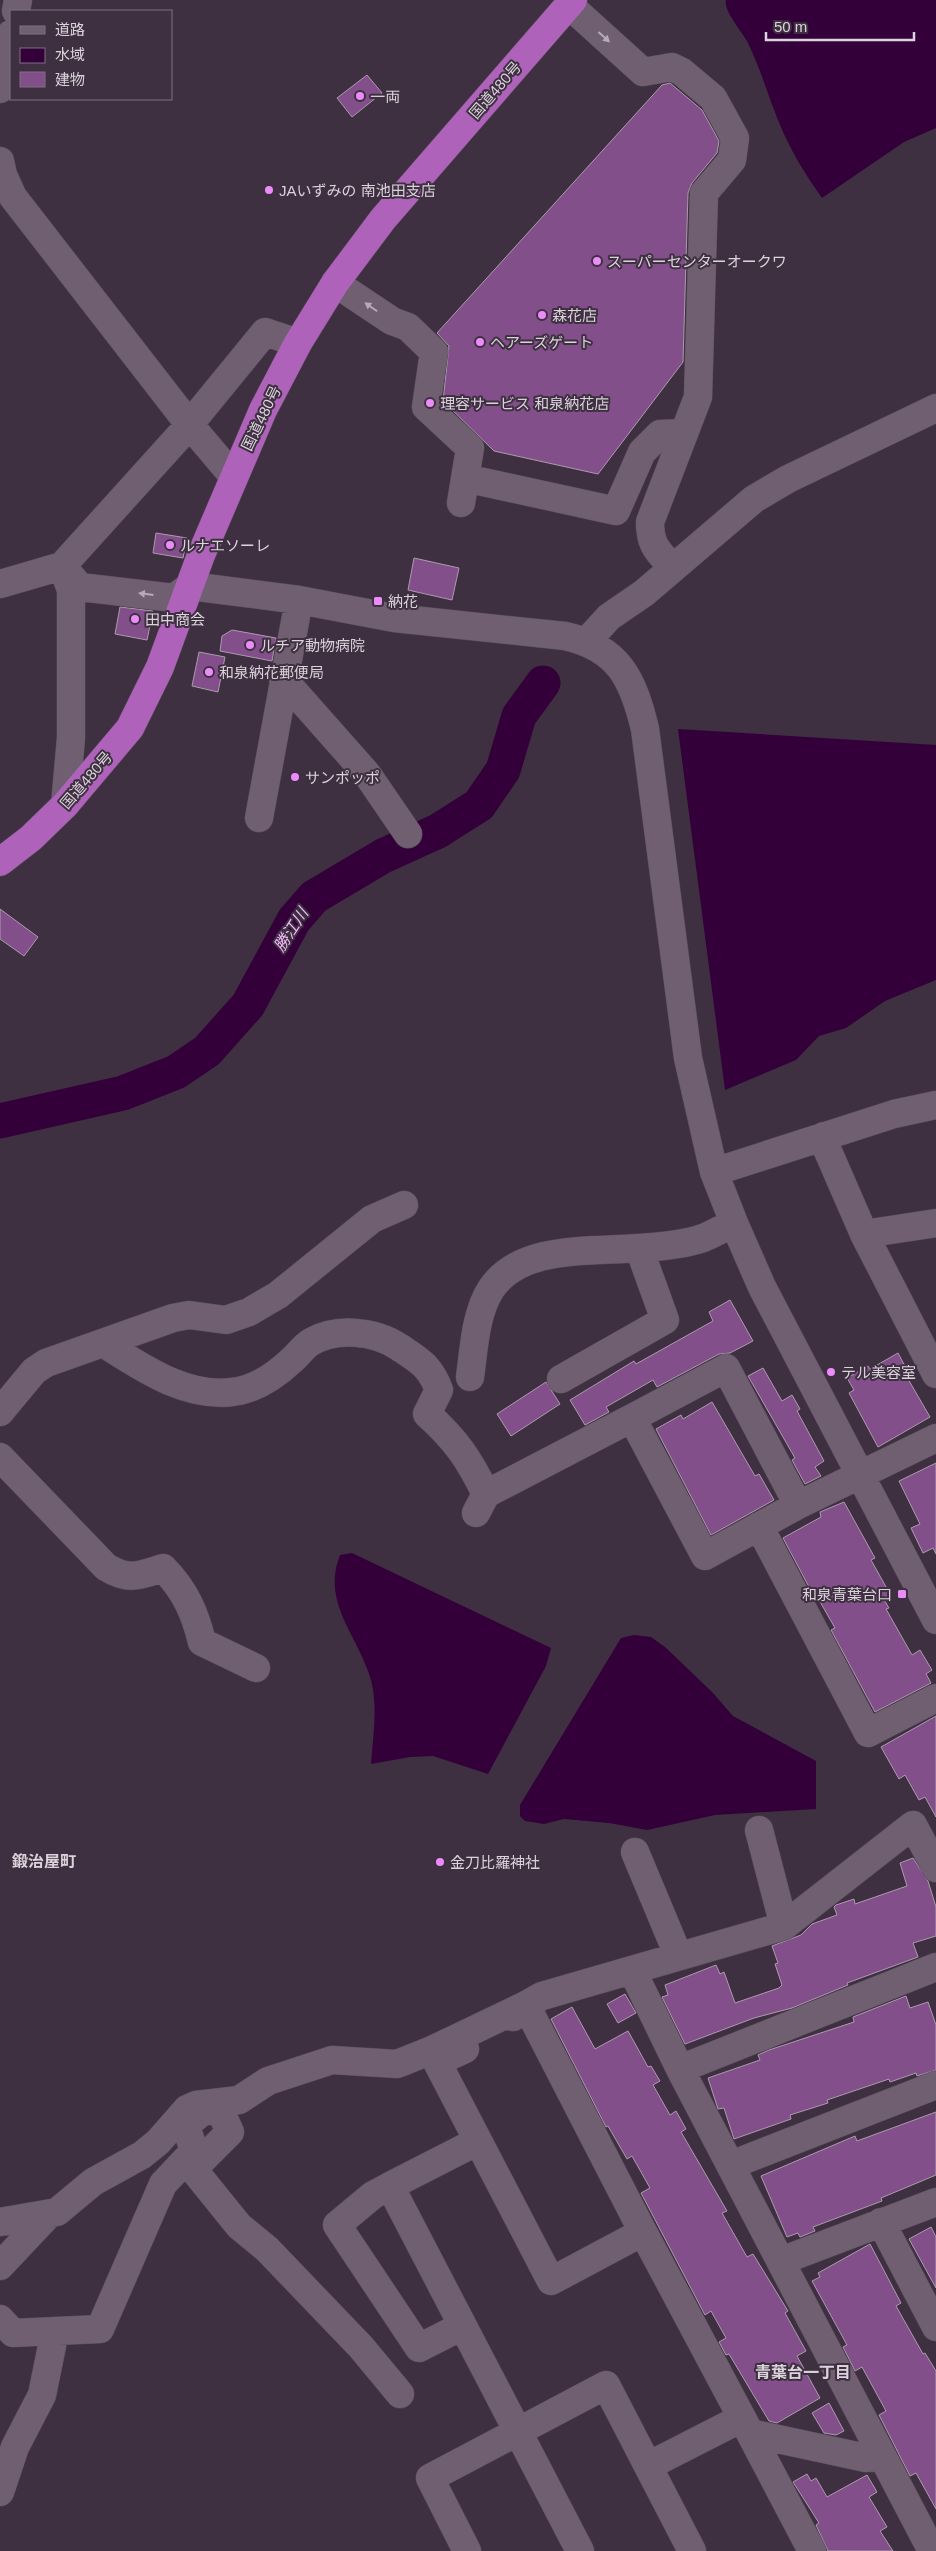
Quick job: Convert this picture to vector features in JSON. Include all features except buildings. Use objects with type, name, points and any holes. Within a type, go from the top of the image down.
[{"type":"highway","name":"国道480号","points":[[0,862],[31,838],[65,805],[130,728],[160,667],[233,476],[263,410],[298,343],[335,282],[383,219],[571,3]]},
{"type":"street","points":[[571,3],[643,72],[672,67],[682,72],[713,98],[735,138],[732,160],[704,193],[698,397],[650,522],[650,536],[653,546],[673,568]]},
{"type":"street","points":[[0,89],[10,39]]},
{"type":"street","points":[[0,161],[3,175],[14,197],[189,424],[233,476]]},
{"type":"street","points":[[335,282],[392,321],[408,327],[434,352],[426,407],[470,448],[463,490],[616,511],[642,452],[660,434],[684,433]]},
{"type":"street","points":[[0,584],[62,566],[189,424],[265,332],[298,343]]},
{"type":"street","points":[[587,641],[609,617],[644,593],[754,499],[788,479],[936,408]]},
{"type":"street","points":[[62,566],[80,587],[174,598],[190,586],[299,600],[394,618],[565,636],[587,641],[614,660],[626,674],[639,703],[645,729],[688,1058],[714,1172],[762,1286],[936,1620]]},
{"type":"street","points":[[62,566],[71,590],[71,738],[65,805]]},
{"type":"street","points":[[259,818],[299,600]]},
{"type":"street","points":[[283,679],[368,774],[408,834]]},
{"type":"street","points":[[714,1172],[894,1114],[936,1105]]},
{"type":"street","points":[[824,1136],[826,1149],[864,1234],[924,1329],[936,1374]]},
{"type":"street","points":[[0,1412],[34,1371],[46,1363],[189,1315],[226,1320],[249,1312],[278,1295],[372,1219],[404,1205]]},
{"type":"street","points":[[470,1377],[478,1319],[491,1289],[512,1268],[542,1256],[589,1249],[639,1248],[702,1238],[734,1223]]},
{"type":"street","points":[[864,1234],[936,1223]]},
{"type":"street","points":[[562,1379],[665,1320],[639,1248]]},
{"type":"street","points":[[103,1343],[146,1370],[183,1386],[208,1393],[234,1392],[258,1384],[279,1372],[311,1342],[332,1335],[351,1332],[389,1340],[432,1373],[439,1390],[426,1414],[446,1431],[469,1459],[481,1503],[632,1418],[726,1368],[798,1505]]},
{"type":"street","points":[[632,1418],[705,1556],[798,1505],[936,1438]]},
{"type":"street","points":[[0,1457],[106,1567],[121,1576],[136,1577],[163,1568],[178,1583],[187,1598],[196,1619],[202,1642],[256,1668]]},
{"type":"street","points":[[759,1526],[868,1733],[936,1698]]},
{"type":"street","points":[[0,2319],[13,2333],[100,2329],[163,2184],[194,2151],[182,2122],[187,2109],[196,2104],[239,2100],[268,2081],[332,2060],[397,2064],[432,2050],[542,1996],[678,1955],[784,1926],[913,1825],[936,1868]]},
{"type":"street","points":[[759,1830],[784,1926]]},
{"type":"street","points":[[635,1852],[678,1955]]},
{"type":"street","points":[[680,2069],[936,1967]]},
{"type":"street","points":[[632,1970],[680,2069],[732,2165],[932,2551]]},
{"type":"street","points":[[526,2005],[494,2034],[437,2062],[551,2281],[643,2232]]},
{"type":"street","points":[[526,2005],[643,2232],[812,2551]]},
{"type":"street","points":[[732,2165],[936,2085]]},
{"type":"street","points":[[0,2222],[57,2212],[93,2182],[142,2155],[182,2122],[202,2111],[220,2110],[230,2132],[193,2169],[239,2226],[267,2248],[361,2347],[400,2394]]},
{"type":"street","points":[[462,2326],[419,2348],[337,2225],[373,2195],[478,2141]]},
{"type":"street","points":[[390,2186],[580,2551]]},
{"type":"street","points":[[781,2261],[936,2202]]},
{"type":"street","points":[[0,2266],[49,2214]]},
{"type":"street","points":[[881,2222],[936,2327]]},
{"type":"street","points":[[1,2488],[15,2447],[42,2395],[55,2331]]},
{"type":"street","points":[[467,2551],[430,2478],[606,2385],[692,2551]]},
{"type":"street","points":[[648,2466],[746,2425],[866,2458],[882,2457]]},
{"type":"water","points":[[726,0],[936,0],[936,128],[904,142],[822,198],[787,141],[753,54],[727,10]]},
{"type":"water","points":[[678,729],[936,745],[936,980],[885,1001],[846,1028],[819,1036],[796,1060],[725,1090]]},
{"type":"water","points":[[352,1553],[551,1648],[546,1666],[488,1774],[433,1756],[410,1757],[371,1764],[375,1711],[371,1680],[338,1604],[335,1588],[335,1572],[340,1555]]},
{"type":"water","points":[[634,1635],[651,1637],[665,1647],[712,1692],[733,1716],[816,1761],[816,1809],[715,1815],[647,1830],[609,1823],[564,1819],[544,1824],[525,1821],[520,1816],[520,1805],[621,1638]]},
{"type":"waterway","name":"勝江川","points":[[0,1121],[123,1093],[176,1072],[207,1051],[248,1005],[294,920],[314,897],[383,856],[438,831],[479,805],[503,770],[519,716],[543,683]]},
{"type":"place","name":"一両","points":[[360,96]]},
{"type":"place","name":"JAいずみの 南池田支店","points":[[269,190]]},
{"type":"place","name":"スーパーセンターオークワ","points":[[597,261]]},
{"type":"place","name":"森花店","points":[[542,315]]},
{"type":"place","name":"ヘアーズゲート","points":[[480,342]]},
{"type":"place","name":"理容サービス 和泉納花店","points":[[430,403]]},
{"type":"place","name":"ルナエソーレ","points":[[170,545]]},
{"type":"place","name":"納花","points":[[378,601]]},
{"type":"place","name":"田中商会","points":[[135,619]]},
{"type":"place","name":"ルチア動物病院","points":[[250,645]]},
{"type":"place","name":"和泉納花郵便局","points":[[209,672]]},
{"type":"place","name":"サンポッポ","points":[[295,777]]},
{"type":"place","name":"テル美容室","points":[[831,1372]]},
{"type":"place","name":"和泉青葉台口","points":[[902,1594]]},
{"type":"place","name":"金刀比羅神社","points":[[440,1862]]},
{"type":"district","name":"鍛治屋町","points":[[44,1861]]},
{"type":"district","name":"青葉台一丁目","points":[[803,2372]]}]
